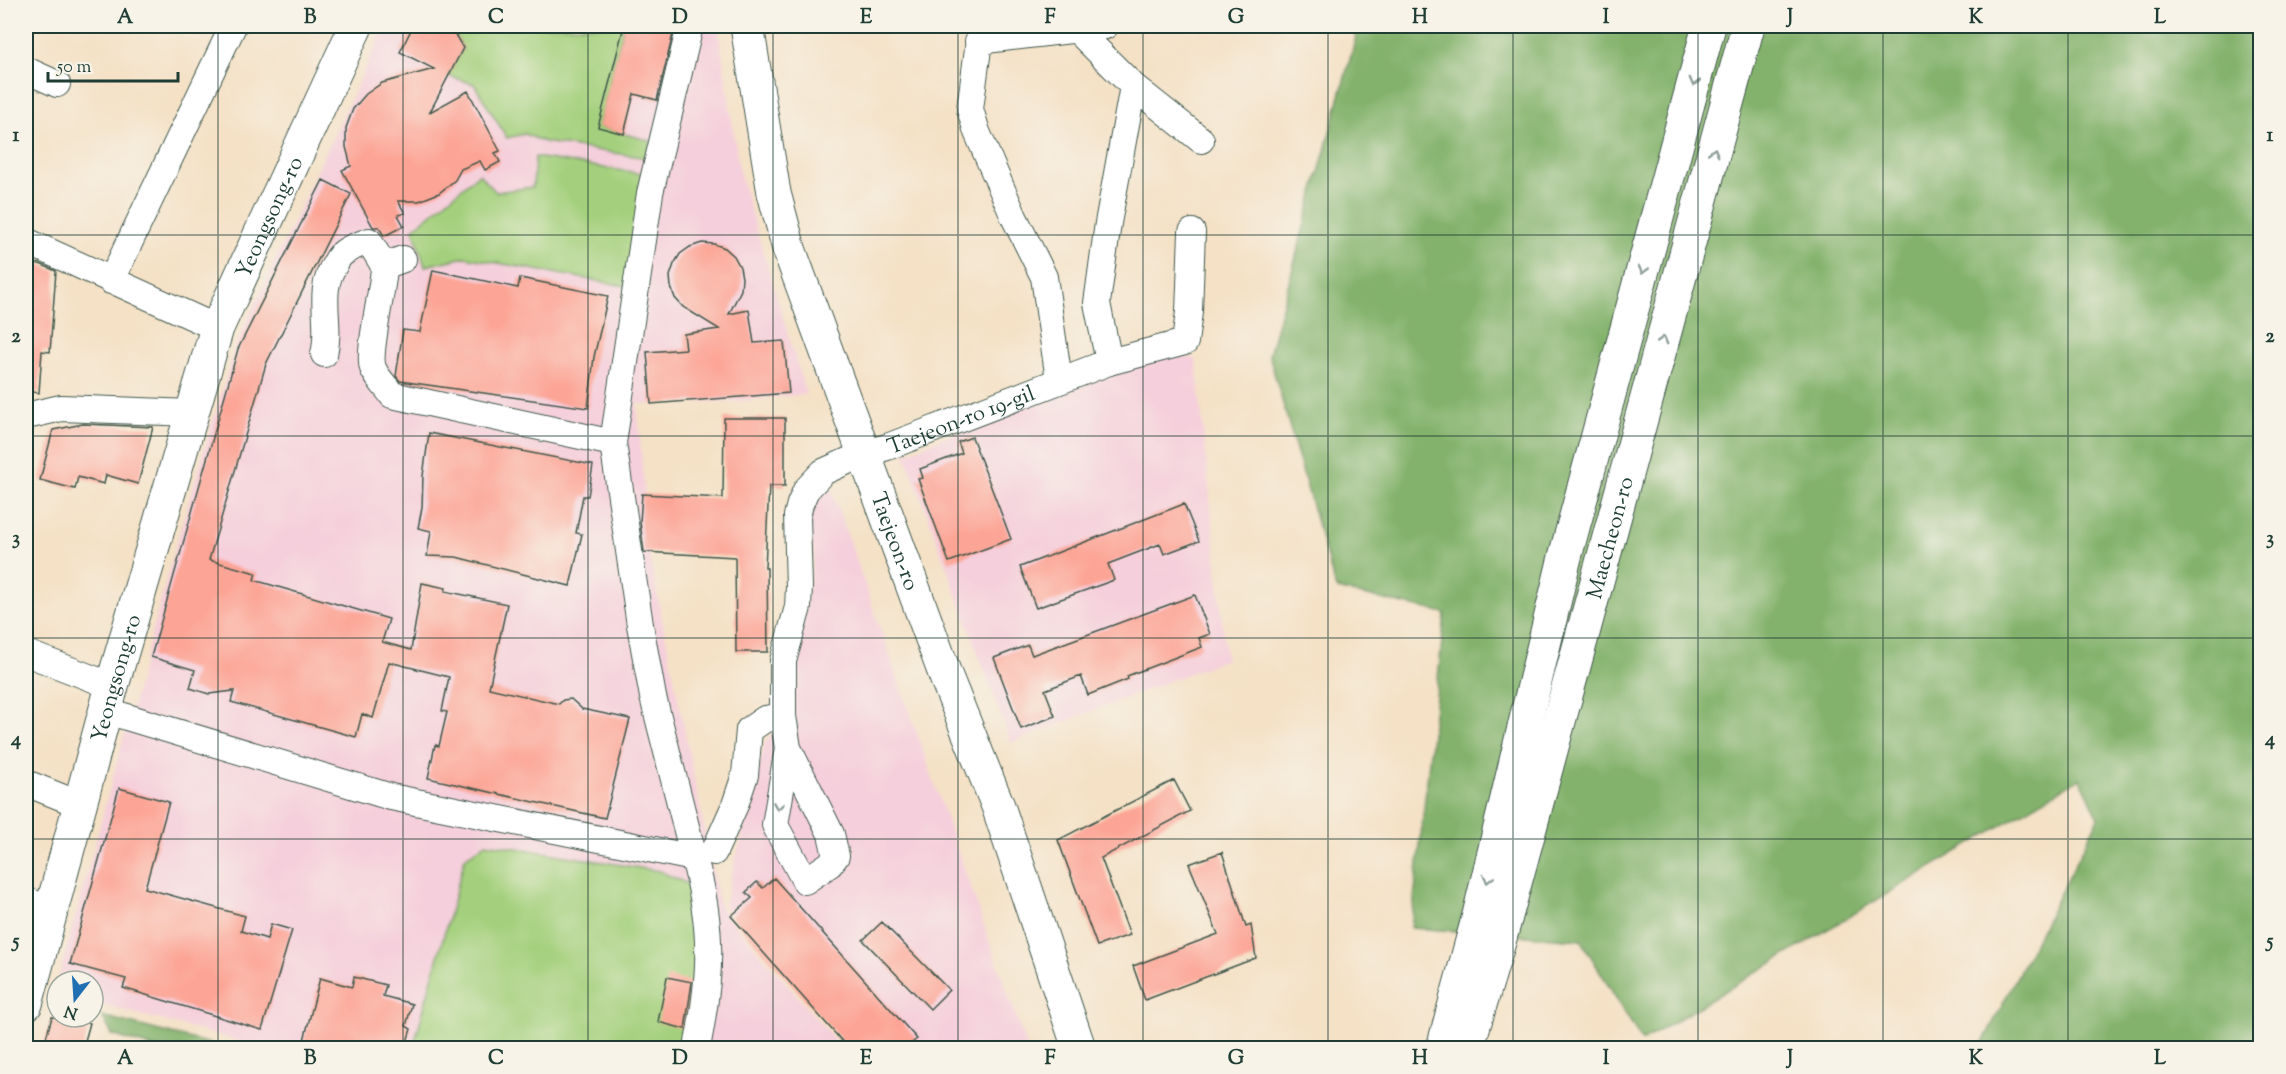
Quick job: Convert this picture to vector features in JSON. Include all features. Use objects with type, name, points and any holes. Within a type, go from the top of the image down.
[{"type":"main road","name":"Yeongsong-ro","points":[[26,1004],[38,906],[81,806],[217,328],[356,26]]},
{"type":"main road","name":"Taejeon-ro","points":[[747,26],[774,193],[789,249],[946,677],[998,806],[1079,1048]]},
{"type":"main road","name":"Maecheon-ro","points":[[1443,1048],[1479,915],[1565,557],[1710,26]]},
{"type":"main road","name":"Maecheon-ro","points":[[1467,1048],[1499,942],[1748,26]]},
{"type":"main road","points":[[1422,1048],[1560,510],[1620,354]]},
{"type":"main road","points":[[1487,1048],[1513,966],[1563,749],[1615,567],[1647,396]]},
{"type":"street","points":[[111,281],[232,26]]},
{"type":"street","points":[[690,26],[650,193],[612,443],[653,697],[704,855],[702,887],[710,959],[705,1006],[697,1048]]},
{"type":"street","points":[[980,33],[1105,26]]},
{"type":"street","points":[[1075,28],[1134,86],[1202,140]]},
{"type":"street","name":"Taejeon-ro 19-gil","points":[[980,33],[970,109],[977,132],[1014,217],[1044,277],[1059,381]]},
{"type":"street","points":[[26,70],[57,84]]},
{"type":"street","points":[[1109,362],[1097,303],[1108,223],[1134,86]]},
{"type":"street","name":"Taejeon-ro 19-gil","points":[[788,748],[783,716],[783,660],[798,607],[800,587],[797,516],[807,490],[824,472],[863,454],[887,447],[1109,362],[1185,342],[1189,312],[1192,232]]},
{"type":"street","points":[[26,241],[217,328]]},
{"type":"street","points":[[324,354],[327,334],[325,286],[330,272],[342,253],[369,241],[393,262],[372,366],[392,394],[612,443]]},
{"type":"street","points":[[26,416],[61,408],[192,413]]},
{"type":"street","points":[[26,653],[110,698],[391,797],[704,855]]},
{"type":"street","points":[[704,855],[735,805],[745,775],[749,730],[765,719],[783,716]]},
{"type":"street","points":[[26,783],[81,806]]},
{"type":"shaded area","points":[[385,26],[718,26],[740,175],[806,394],[741,401],[637,404],[650,559],[720,907],[842,1048],[265,1048],[105,1005],[105,969],[61,969],[176,544],[236,344]]},
{"type":"shaded area","points":[[1175,353],[1196,359],[1226,659],[1011,743],[905,454],[1021,405]]},
{"type":"shaded area","points":[[831,488],[1027,1048],[848,1048],[724,906],[765,743],[787,716],[814,554],[805,510]]},
{"type":"green space","points":[[450,26],[624,26],[598,127],[651,141],[646,158],[544,142],[525,134],[507,138],[474,84],[448,76],[463,48]]},
{"type":"green space","points":[[1359,26],[2260,26],[2260,1048],[1980,1048],[2099,818],[2080,778],[1642,1041],[1581,940],[1411,928],[1445,613],[1336,589],[1269,355]]},
{"type":"green space","points":[[535,157],[650,175],[625,286],[465,257],[425,266],[413,229],[479,174],[496,192],[533,187]]},
{"type":"green space","points":[[486,843],[659,871],[688,884],[703,924],[690,1048],[413,1048],[465,858]]},
{"type":"green space","points":[[105,1017],[226,1048],[154,1048],[112,1035]]},
{"type":"building","points":[[413,26],[450,26],[463,48],[430,112],[468,91],[500,151],[495,153],[500,162],[485,170],[480,161],[461,169],[455,180],[439,193],[419,201],[398,201],[405,213],[398,215],[404,226],[384,236],[379,227],[373,227],[342,170],[351,166],[346,147],[346,128],[353,109],[366,94],[382,83],[434,69],[400,52]]},
{"type":"building","points":[[624,26],[675,26],[657,100],[634,94],[624,134],[598,127]]},
{"type":"building","points":[[323,180],[351,194],[266,364],[209,560],[256,573],[254,580],[389,619],[382,642],[411,650],[422,583],[446,588],[445,591],[507,604],[489,688],[559,704],[563,700],[571,699],[582,709],[630,719],[605,818],[428,778],[435,745],[439,746],[447,712],[442,711],[449,677],[389,662],[373,718],[362,714],[356,737],[231,702],[234,691],[209,694],[190,688],[195,670],[151,657],[238,349]]},
{"type":"building","points":[[702,243],[725,248],[734,256],[740,267],[741,290],[729,314],[749,310],[754,343],[784,341],[789,393],[651,404],[647,352],[686,349],[684,334],[719,329],[683,307],[675,298],[671,287],[670,276],[680,254]]},
{"type":"building","points":[[26,263],[40,264],[56,271],[50,352],[42,351],[39,393],[26,391]]},
{"type":"building","points":[[433,270],[518,288],[520,278],[608,296],[594,357],[588,408],[400,381],[396,376],[403,330],[420,332]]},
{"type":"building","points":[[724,418],[785,418],[785,486],[769,486],[765,568],[767,568],[768,652],[736,652],[735,557],[644,552],[640,522],[642,494],[723,498]]},
{"type":"building","points":[[83,424],[153,427],[138,484],[106,475],[104,484],[78,477],[75,489],[40,480],[53,430]]},
{"type":"building","points":[[429,433],[593,465],[588,496],[583,496],[576,533],[582,534],[570,586],[456,557],[427,556],[431,531],[418,528]]},
{"type":"building","points":[[972,437],[1011,539],[949,562],[918,479],[923,478],[920,469],[962,453],[958,442]]},
{"type":"building","points":[[1184,504],[1199,541],[1164,554],[1160,544],[1108,564],[1114,580],[1036,608],[1020,567]]},
{"type":"building","points":[[1195,595],[1210,634],[1199,638],[1202,647],[1127,676],[1128,679],[1088,695],[1081,676],[1045,690],[1055,716],[1021,729],[994,658],[1028,645],[1032,655]]},
{"type":"building","points":[[1174,780],[1190,811],[1101,858],[1130,935],[1097,946],[1058,840]]},
{"type":"building","points":[[119,788],[169,802],[145,888],[245,916],[241,931],[267,939],[271,924],[292,930],[262,1030],[123,988],[126,979],[105,973],[105,969],[89,969],[70,964]]},
{"type":"building","points":[[1222,852],[1246,927],[1251,925],[1256,958],[1145,1000],[1133,966],[1218,934],[1189,864]]},
{"type":"building","points":[[774,878],[917,1039],[905,1048],[848,1048],[731,916],[752,898],[746,892],[757,882],[763,888]]},
{"type":"building","points":[[882,922],[949,990],[930,1009],[863,940]]},
{"type":"building","points":[[354,977],[386,985],[383,996],[412,1004],[406,1026],[411,1029],[405,1048],[302,1048],[320,978],[352,987]]},
{"type":"building","points":[[667,977],[692,982],[685,1029],[658,1022]]},
{"type":"building","points":[[49,1029],[88,1029],[83,1048],[43,1048]]}]
